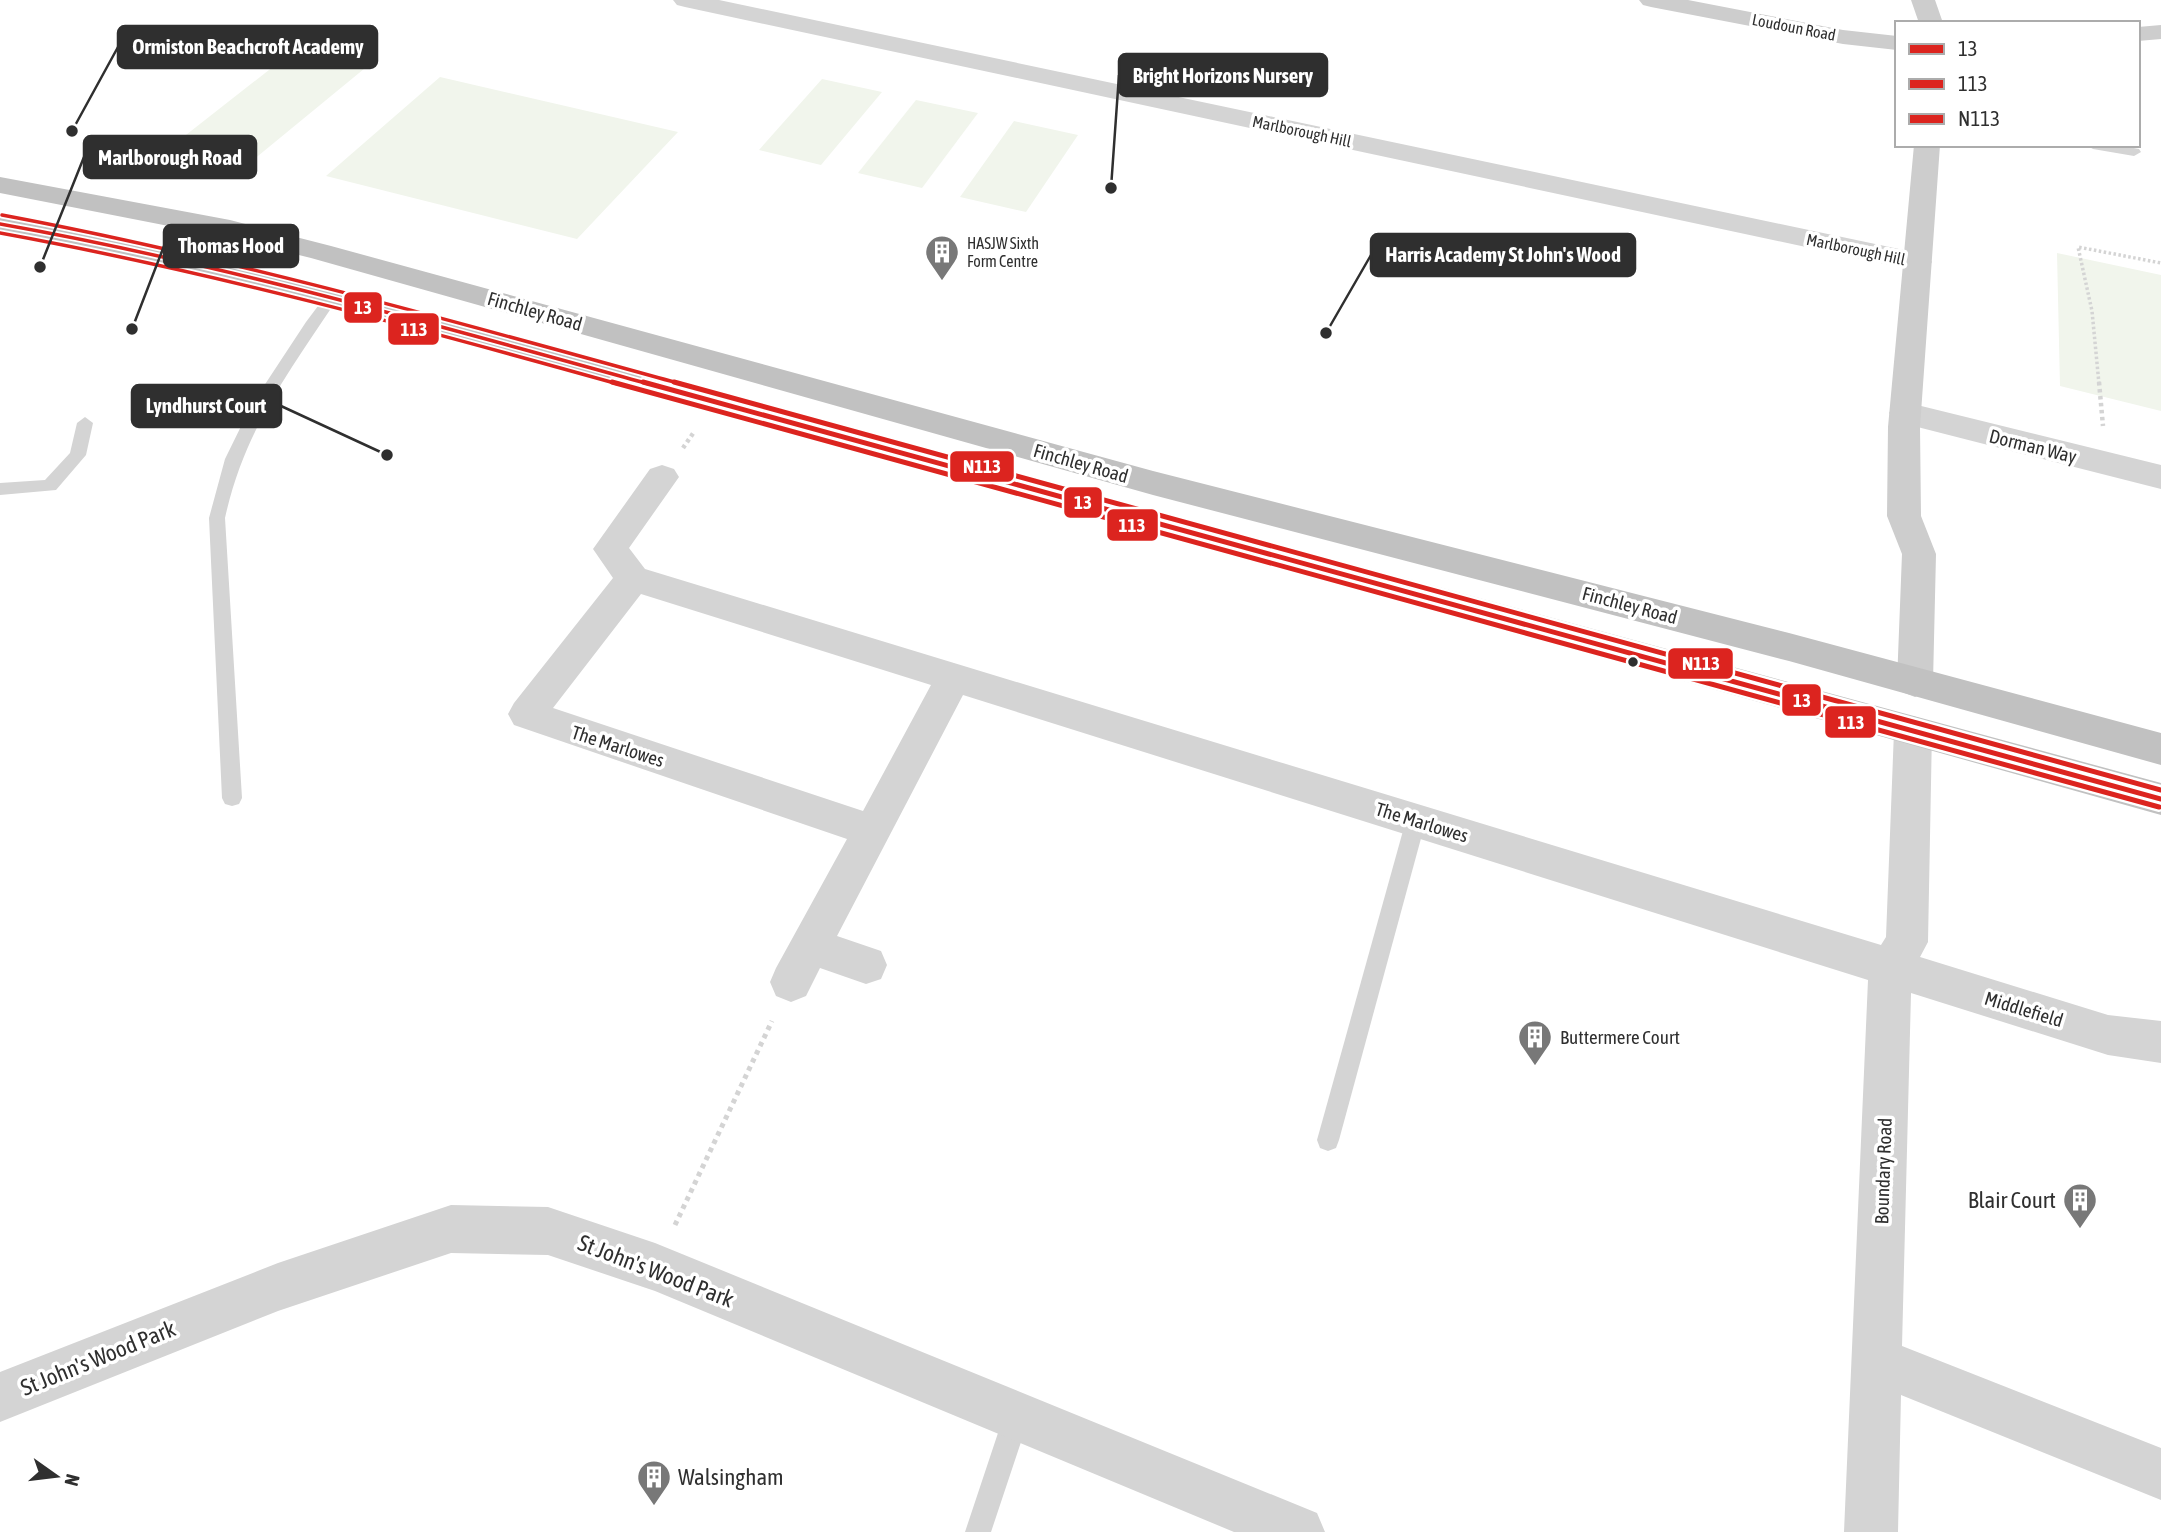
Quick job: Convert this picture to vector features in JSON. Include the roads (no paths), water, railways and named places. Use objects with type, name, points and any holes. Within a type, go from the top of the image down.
[{"type":"highway","name":"Finchley Road","points":[[0,185],[148,212],[321,252],[1153,483],[1736,633],[2161,749]]},
{"type":"highway","name":"Finchley Road","points":[[0,224],[118,245],[329,301],[487,339],[2161,799]]},
{"type":"street","name":"Marlborough Hill","points":[[685,0],[1918,262]]},
{"type":"street","name":"Loudoun Road","points":[[1651,0],[1843,37],[1895,43]]},
{"type":"street","points":[[1923,0],[1930,21]]},
{"type":"street","points":[[2140,33],[2161,32]]},
{"type":"street","points":[[1914,682],[1919,554],[1904,516],[1905,413],[1927,147]]},
{"type":"street","name":"Dorman Way","points":[[1905,413],[2161,477]]},
{"type":"street","points":[[633,578],[610,550],[662,477]]},
{"type":"street","name":"The Marlowes","points":[[873,831],[527,714],[633,578],[1890,967]]},
{"type":"street","points":[[791,982],[954,678]]},
{"type":"street","name":"Boundary Road","points":[[1871,1532],[1890,967],[1907,942],[1913,731]]},
{"type":"street","points":[[811,946],[866,965]]},
{"type":"street","name":"Middlefield","points":[[1890,967],[2108,1035],[2161,1042]]},
{"type":"street","name":"St John's Wood Park","points":[[0,1397],[278,1287],[451,1229],[548,1231],[654,1267],[1298,1532]]},
{"type":"street","points":[[1877,1361],[2161,1474]]},
{"type":"lane","points":[[2105,147],[2134,152]]},
{"type":"lane","points":[[232,798],[217,518],[222,486],[243,436],[298,343],[329,301]]},
{"type":"lane","points":[[0,489],[50,485],[78,455],[85,423]]},
{"type":"lane","points":[[1328,1140],[1416,820]]},
{"type":"lane","points":[[978,1532],[1017,1415]]},
{"type":"place","name":"Ormiston Beachcroft Academy","points":[[72,131]]},
{"type":"place","name":"Bright Horizons Nursery","points":[[1111,188]]},
{"type":"place","name":"Marlborough Road","points":[[40,267]]},
{"type":"place","name":"HASJW Sixth Form Centre","points":[[942,282]]},
{"type":"place","name":"Thomas Hood","points":[[132,329]]},
{"type":"place","name":"Harris Academy St John's Wood","points":[[1326,333]]},
{"type":"place","name":"Lyndhurst Court","points":[[387,455]]},
{"type":"place","name":"Buttermere Court","points":[[1535,1067]]},
{"type":"place","name":"Blair Court","points":[[2080,1230]]},
{"type":"place","name":"Walsingham","points":[[654,1507]]}]
